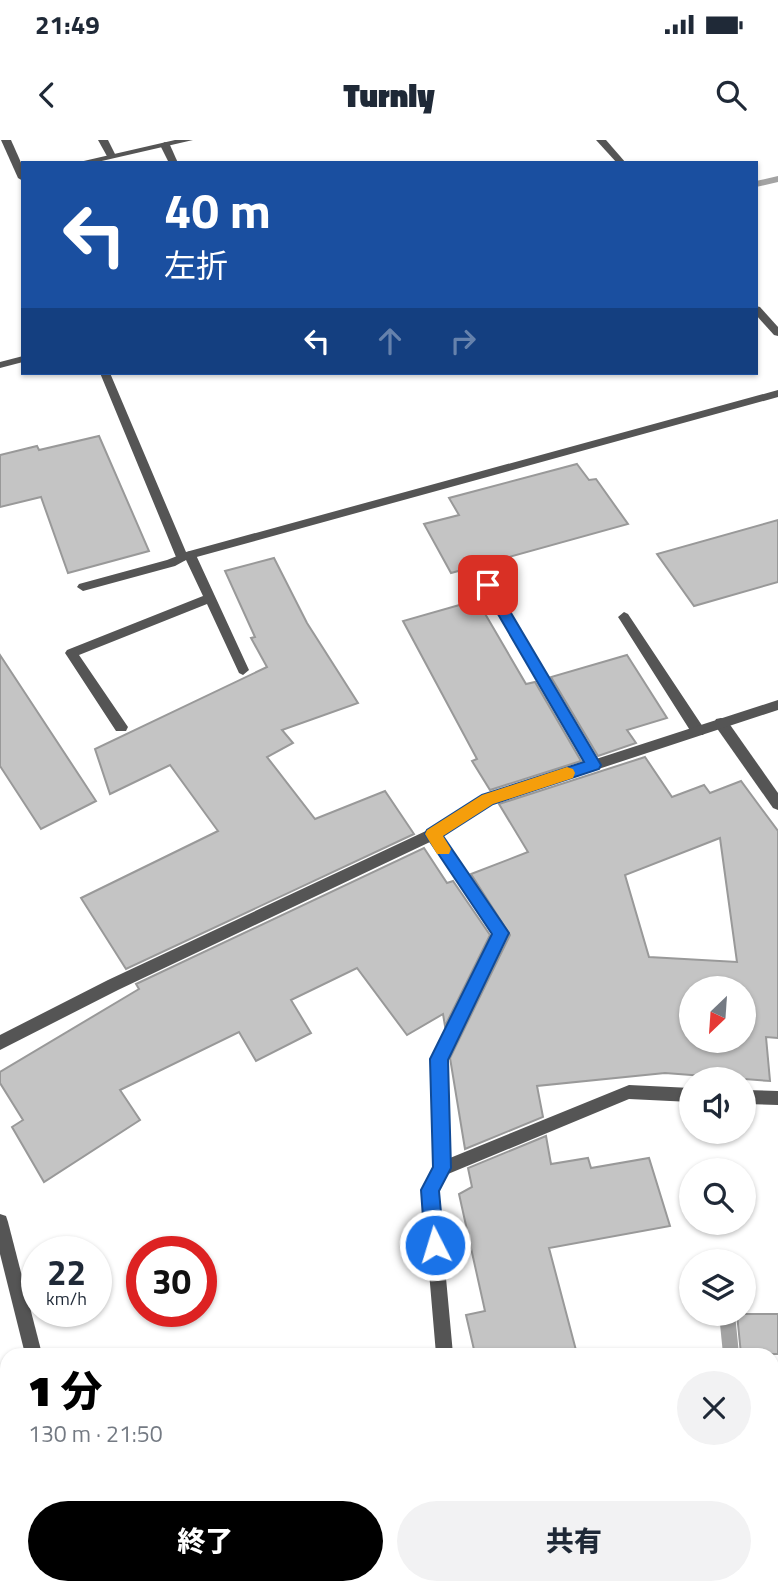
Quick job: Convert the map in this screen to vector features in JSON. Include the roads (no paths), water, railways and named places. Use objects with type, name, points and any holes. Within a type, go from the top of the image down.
[{"type":"street","points":[[6,140],[21,174]]},
{"type":"street","points":[[103,140],[111,156]]},
{"type":"street","points":[[88,161],[188,140]]},
{"type":"street","points":[[601,140],[620,161]]},
{"type":"street","points":[[165,145],[173,161]]},
{"type":"street","points":[[758,311],[778,333]]},
{"type":"street","points":[[0,365],[21,360]]},
{"type":"street","points":[[105,375],[186,556],[210,598],[243,670]]},
{"type":"street","points":[[83,587],[171,564],[186,556],[778,393]]},
{"type":"street","points":[[488,585],[593,765]]},
{"type":"street","points":[[121,727],[71,653],[210,598]]},
{"type":"street","points":[[624,617],[698,731]]},
{"type":"street","points":[[0,1043],[113,985],[433,834],[487,800],[778,705]]},
{"type":"street","points":[[721,723],[778,804]]},
{"type":"street","points":[[433,834],[501,933],[439,1059],[442,1168],[430,1190],[444,1348]]},
{"type":"street","points":[[442,1168],[629,1093],[679,1095]]},
{"type":"street","points":[[756,1097],[778,1098]]},
{"type":"street","points":[[0,1222],[32,1348]]},
{"type":"waterway","points":[[758,184],[778,179]]},
{"type":"waterway","points":[[728,1326],[730,1348]]}]
